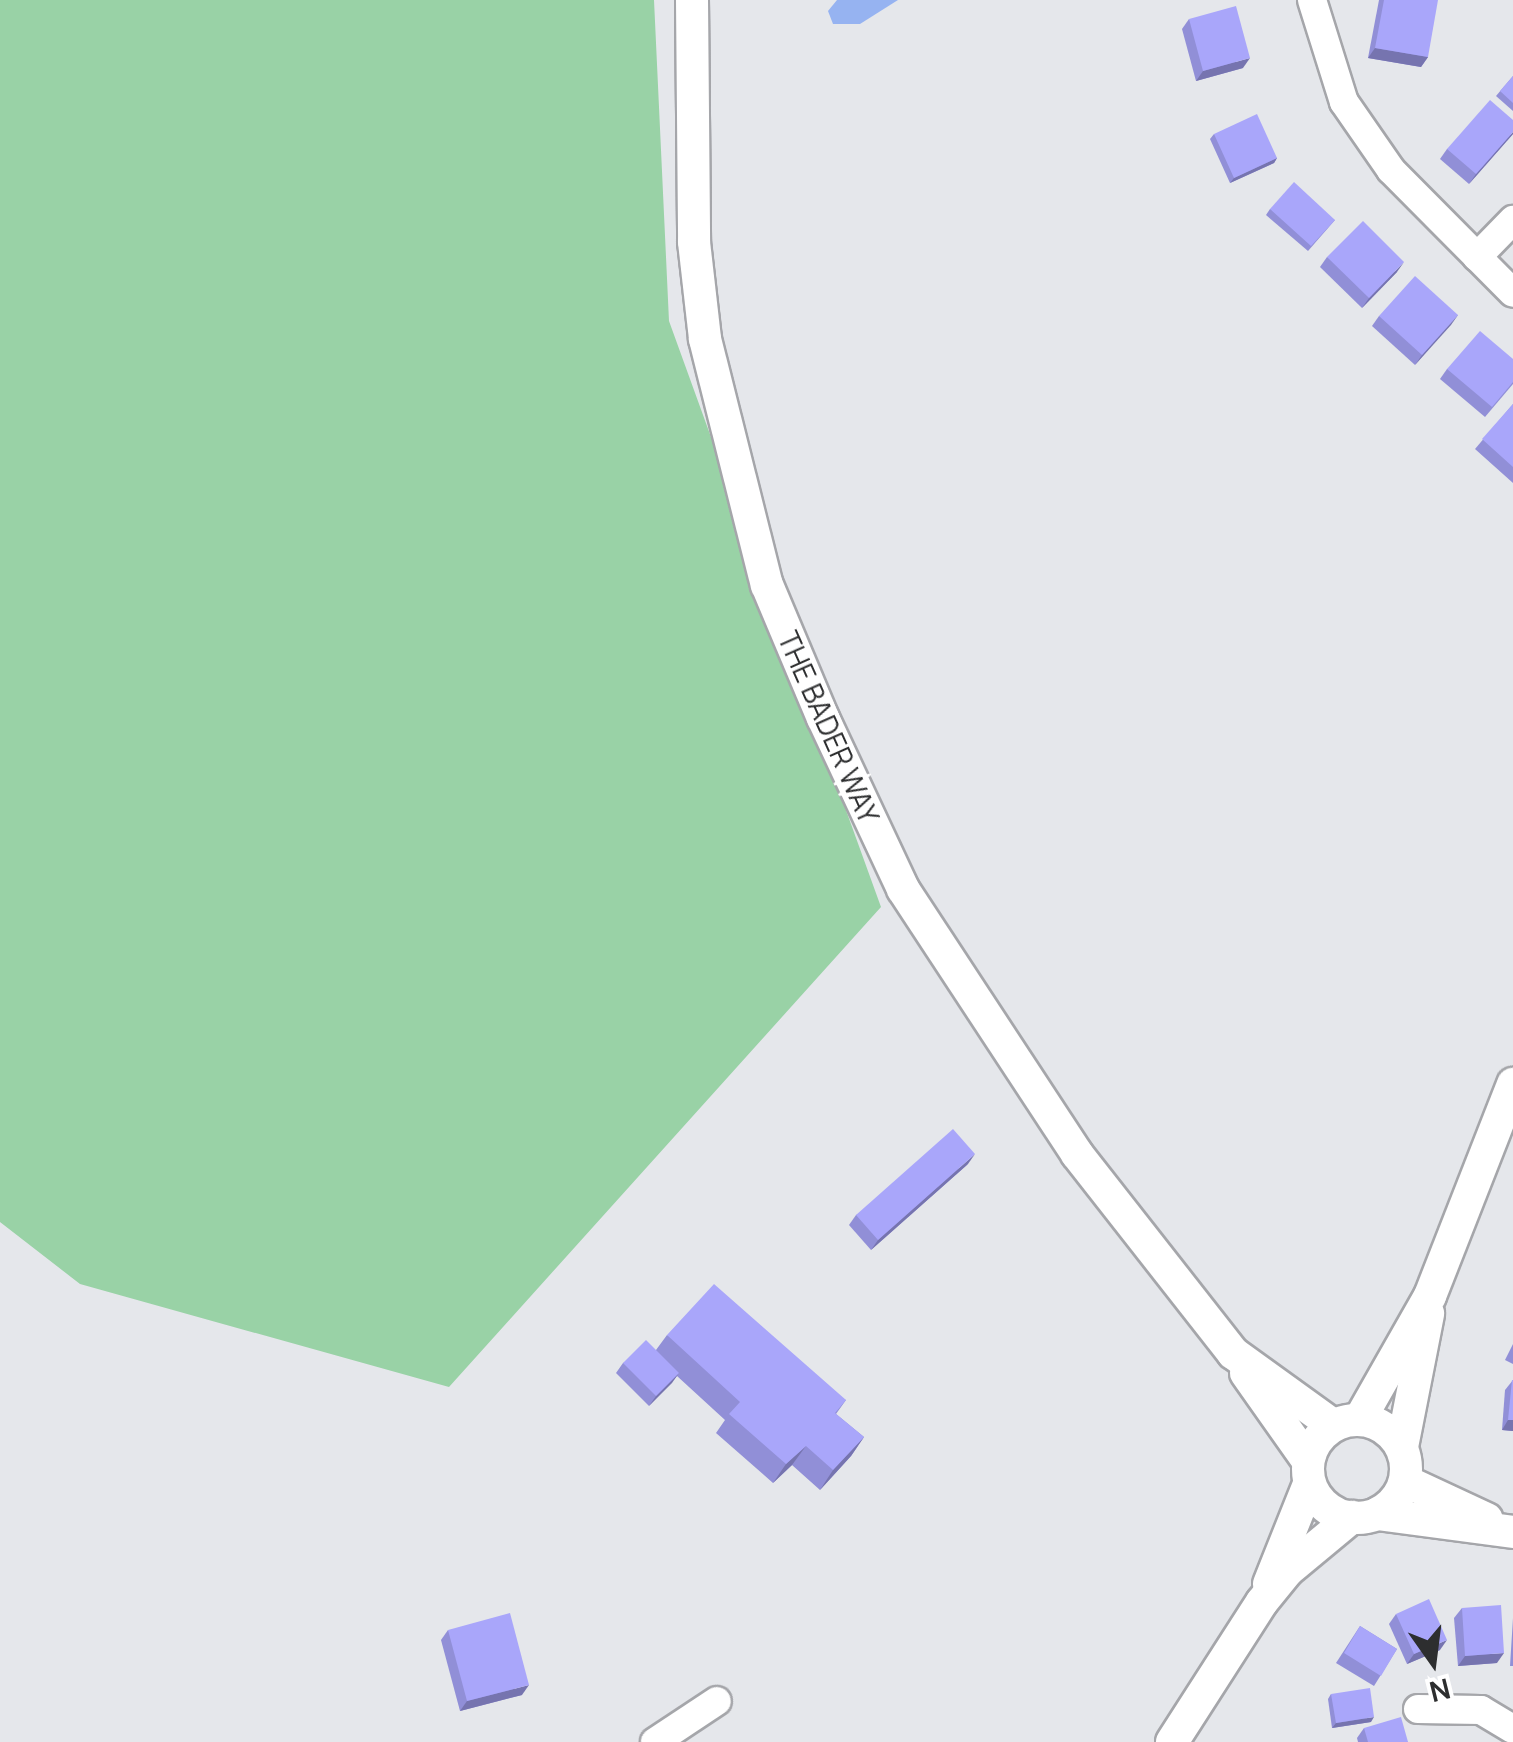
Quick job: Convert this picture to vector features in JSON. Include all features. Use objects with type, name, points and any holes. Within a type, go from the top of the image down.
[{"type":"street","name":"THE BADER WAY","points":[[692,0],[694,242],[705,339],[766,584],[903,890],[1077,1154],[1233,1352],[1309,1472]]},
{"type":"street","points":[[1312,0],[1344,102],[1390,170],[1513,293]]},
{"type":"street","points":[[1477,257],[1513,220]]},
{"type":"street","points":[[1262,1602],[1320,1435],[1346,1422],[1430,1296],[1505,1128],[1513,1084]]},
{"type":"street","points":[[1405,1481],[1402,1446],[1430,1296]]},
{"type":"street","name":"THE BADER WAY","points":[[1233,1352],[1346,1422]]},
{"type":"street","points":[[1346,1422],[1392,1433],[1402,1446]]},
{"type":"street","points":[[1309,1472],[1328,1509],[1513,1530]]},
{"type":"street","points":[[1172,1742],[1262,1602],[1287,1571],[1365,1516],[1405,1481]]},
{"type":"street","points":[[1405,1481],[1513,1530]]},
{"type":"street","points":[[655,1742],[717,1701]]},
{"type":"street","points":[[1418,1710],[1481,1710],[1513,1729]]},
{"type":"green space","points":[[0,0],[654,0],[669,321],[881,907],[449,1387],[80,1284],[0,1222]]},
{"type":"water","points":[[837,0],[898,0],[860,24],[833,24],[828,11]]},
{"type":"building","points":[[1384,0],[1438,0],[1428,57],[1375,48]]},
{"type":"building","points":[[1236,6],[1250,58],[1203,71],[1189,19]]},
{"type":"building","points":[[1513,76],[1513,103],[1500,91]]},
{"type":"building","points":[[1490,100],[1513,120],[1513,132],[1476,174],[1447,149]]},
{"type":"building","points":[[1257,114],[1277,158],[1234,178],[1214,134]]},
{"type":"building","points":[[1294,182],[1335,220],[1311,246],[1270,209]]},
{"type":"building","points":[[1363,221],[1404,262],[1369,298],[1327,257]]},
{"type":"building","points":[[1415,276],[1458,315],[1422,355],[1379,316]]},
{"type":"building","points":[[1480,331],[1513,359],[1513,382],[1492,407],[1447,369]]},
{"type":"building","points":[[1513,404],[1513,467],[1482,439]]},
{"type":"building","points":[[953,1129],[975,1154],[878,1240],[856,1215]]},
{"type":"building","points":[[714,1284],[846,1400],[835,1413],[864,1437],[833,1470],[806,1446],[786,1464],[729,1414],[740,1402],[667,1335]]},
{"type":"building","points":[[646,1340],[679,1373],[656,1396],[623,1363]]},
{"type":"building","points":[[1512,1380],[1513,1420],[1508,1420]]},
{"type":"building","points":[[1429,1599],[1447,1640],[1414,1654],[1396,1614]]},
{"type":"building","points":[[1501,1605],[1504,1653],[1465,1656],[1462,1608]]},
{"type":"building","points":[[510,1613],[529,1685],[467,1701],[448,1630]]},
{"type":"building","points":[[1360,1626],[1397,1649],[1381,1676],[1344,1653]]},
{"type":"building","points":[[1370,1688],[1374,1717],[1336,1723],[1331,1694]]},
{"type":"building","points":[[1401,1717],[1408,1742],[1368,1742],[1364,1728]]}]
